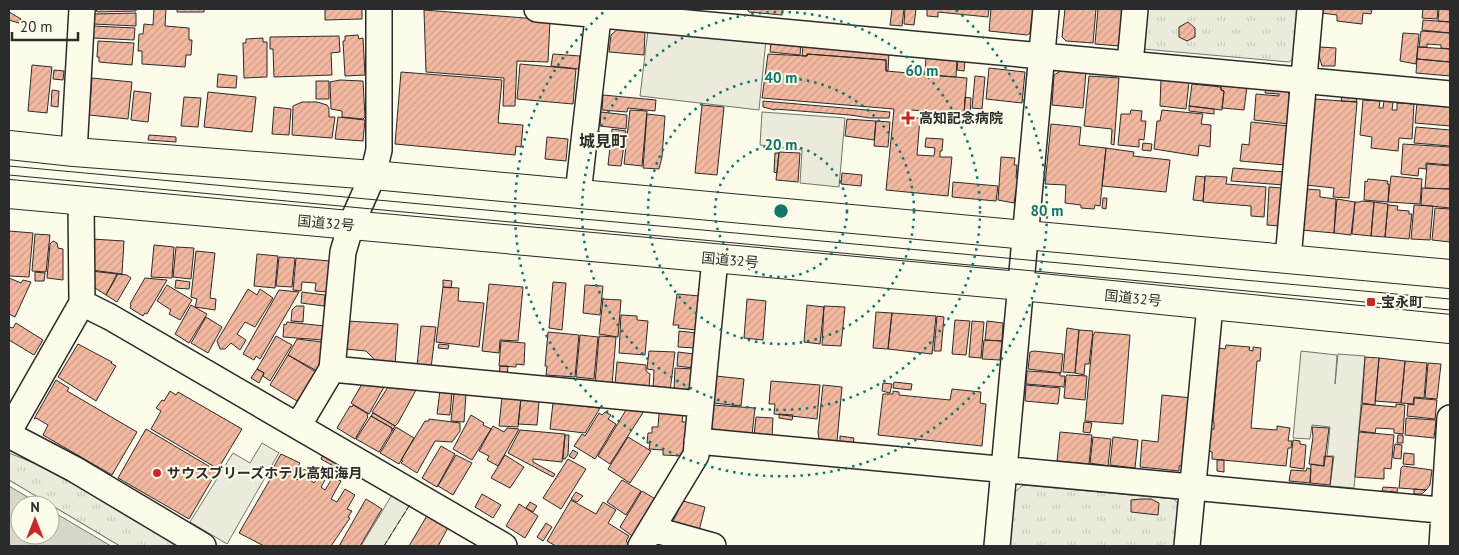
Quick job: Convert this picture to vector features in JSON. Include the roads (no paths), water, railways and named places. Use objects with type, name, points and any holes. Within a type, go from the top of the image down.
[{"type":"highway","points":[[9,145],[74,152],[373,175],[1450,274]]},
{"type":"highway","name":"国道32号","points":[[9,194],[1021,286],[1450,329]]},
{"type":"street","points":[[74,152],[82,9]]},
{"type":"street","points":[[298,426],[332,369],[343,252],[351,224],[373,175],[380,144],[379,9]]},
{"type":"street","points":[[537,9],[737,18],[1042,55],[1450,94]]},
{"type":"street","points":[[997,546],[1046,9]]},
{"type":"street","points":[[1130,64],[1136,9]]},
{"type":"street","points":[[1288,259],[1310,9]]},
{"type":"street","points":[[578,194],[599,11]]},
{"type":"street","points":[[9,431],[82,303],[81,201]]},
{"type":"street","points":[[713,546],[646,538],[696,454],[715,259]]},
{"type":"street","points":[[82,303],[110,317],[502,546]]},
{"type":"street","points":[[1187,546],[1210,306]]},
{"type":"street","points":[[332,369],[701,404]]},
{"type":"street","points":[[1442,546],[1448,510],[1450,418]]},
{"type":"street","points":[[9,435],[74,469],[203,546]]},
{"type":"street","points":[[697,441],[1448,510]]},
{"type":"tram line","points":[[9,166],[1450,299]]},
{"type":"tram line","points":[[9,175],[1450,310]]},
{"type":"place","name":"高知記念病院","points":[[908,118]]},
{"type":"place","name":"宝永町","points":[[1371,302]]},
{"type":"place","name":"サウスブリーズホテル高知海月","points":[[157,473]]},
{"type":"district","name":"城見町","points":[[603,141]]}]
